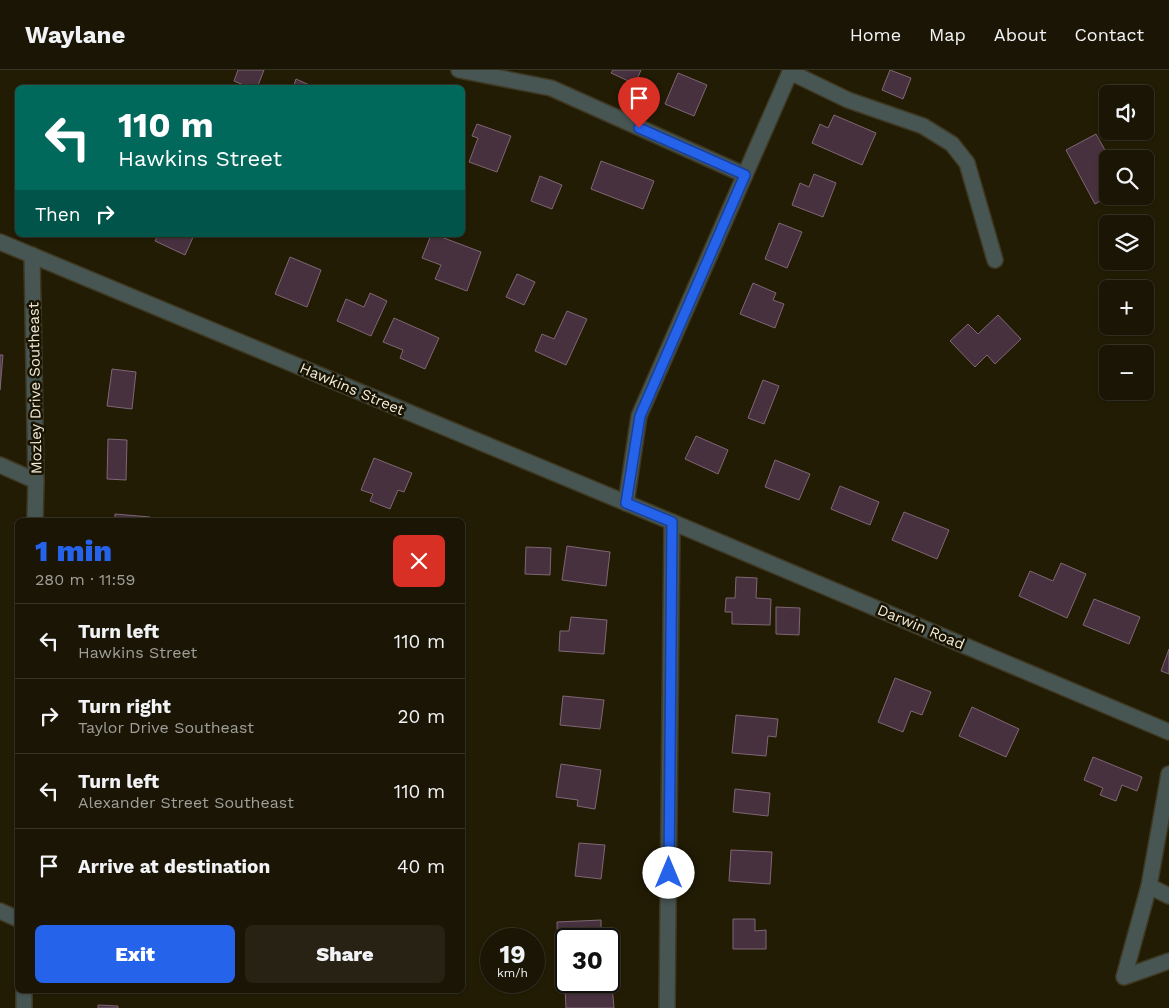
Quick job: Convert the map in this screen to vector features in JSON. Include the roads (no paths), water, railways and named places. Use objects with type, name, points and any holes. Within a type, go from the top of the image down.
[{"type":"street","points":[[459,70],[551,88],[745,175]]},
{"type":"street","points":[[626,503],[640,416],[791,71],[848,100],[923,126],[952,144],[966,163],[995,260]]},
{"type":"street","name":"Hawkins Street","points":[[0,242],[672,522]]},
{"type":"street","name":"Mozley Drive Southeast","points":[[32,255],[35,518]]},
{"type":"street","points":[[0,465],[36,481]]},
{"type":"street","points":[[667,1008],[672,522]]},
{"type":"street","name":"Darwin Road","points":[[672,522],[1169,732]]},
{"type":"street","points":[[1169,774],[1149,886],[1124,977],[1169,961]]},
{"type":"street","points":[[1149,886],[1169,896]]},
{"type":"street","points":[[0,911],[15,918]]},
{"type":"street","points":[[24,993],[24,1008]]}]
